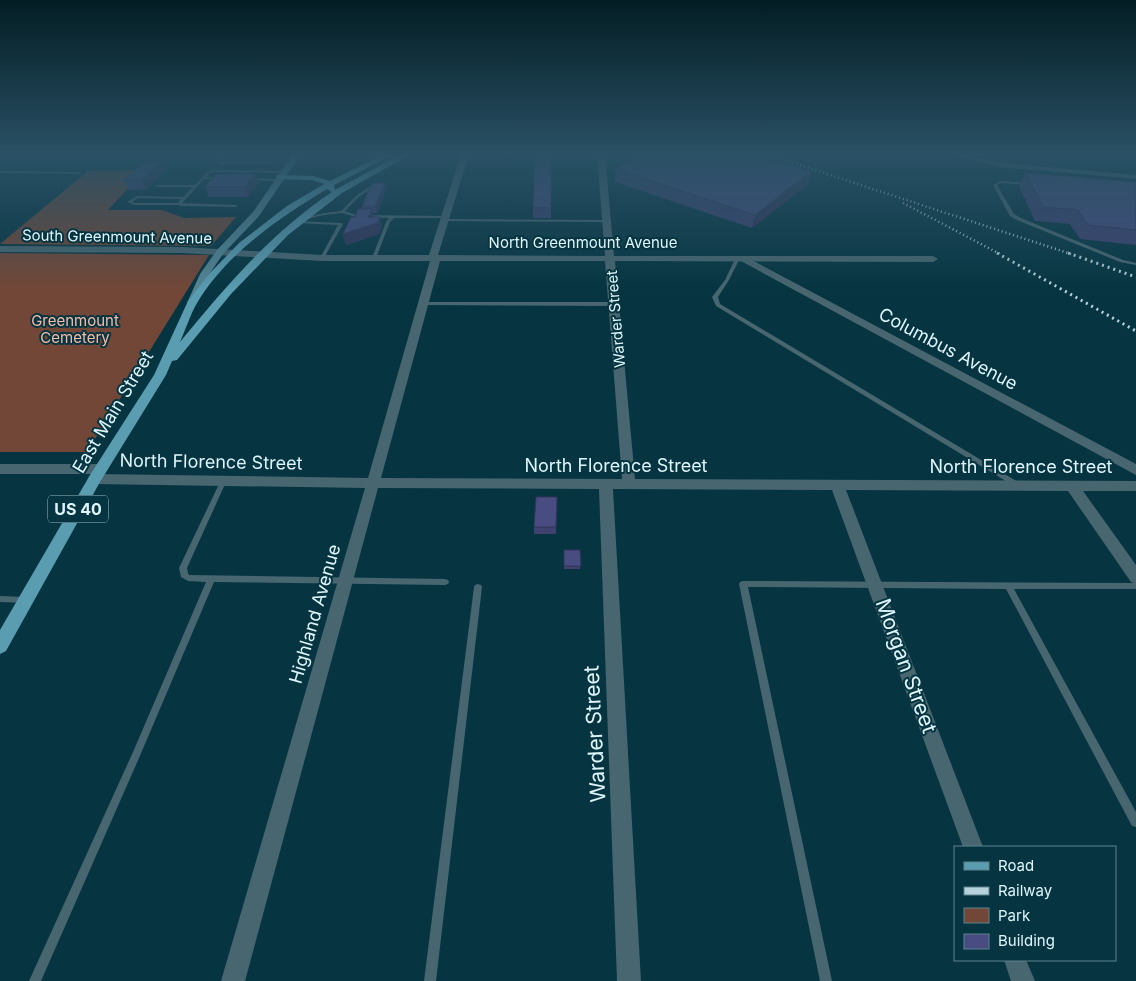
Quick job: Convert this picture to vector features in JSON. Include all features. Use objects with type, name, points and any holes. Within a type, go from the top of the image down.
[{"type":"main road","name":"East Main Street","points":[[1,640],[98,474],[160,375],[203,276],[220,252],[256,214],[265,200]]},
{"type":"main road","name":"US 40","points":[[192,303],[213,275],[233,253],[256,232],[304,200]]},
{"type":"main road","name":"US 40","points":[[160,375],[225,292],[259,256],[298,221],[327,200]]},
{"type":"street","name":"Highland Avenue","points":[[234,981],[423,304],[450,200]]},
{"type":"street","name":"Warder Street","points":[[606,200],[629,484]]},
{"type":"street","name":"South Greenmount Avenue","points":[[0,249],[233,253]]},
{"type":"street","name":"North Greenmount Avenue","points":[[233,253],[259,256],[322,258],[933,259]]},
{"type":"street","name":"Columbus Avenue","points":[[741,258],[1136,470]]},
{"type":"street","name":"North Florence Street","points":[[0,470],[223,482],[1136,486]]},
{"type":"street","name":"Warder Street","points":[[606,484],[629,981]]},
{"type":"street","name":"Morgan Street","points":[[837,486],[876,585],[973,846]]},
{"type":"street","points":[[1072,486],[1136,578]]},
{"type":"street","points":[[1015,961],[1023,981]]},
{"type":"lane","points":[[133,200],[129,202],[135,204],[180,204],[184,206],[236,206]]},
{"type":"lane","points":[[180,204],[184,200]]},
{"type":"lane","points":[[343,212],[354,200]]},
{"type":"lane","points":[[1003,200],[1012,215],[1122,261],[1136,264]]},
{"type":"lane","points":[[298,221],[324,214],[343,212],[356,216],[393,216],[405,218],[608,221]]},
{"type":"lane","points":[[374,258],[388,222],[393,216]]},
{"type":"lane","points":[[298,221],[341,224],[322,258]]},
{"type":"lane","points":[[741,258],[715,297],[718,306],[1018,486]]},
{"type":"lane","points":[[423,304],[614,304]]},
{"type":"lane","points":[[223,482],[183,568],[184,575],[188,578],[211,580],[445,582]]},
{"type":"lane","points":[[35,981],[136,756],[211,580]]},
{"type":"lane","points":[[826,981],[743,584],[1136,586]]},
{"type":"lane","points":[[1008,585],[1136,822]]},
{"type":"lane","points":[[430,981],[478,587]]},
{"type":"lane","points":[[0,599],[26,600]]},
{"type":"green space","points":[[53,200],[117,200],[108,210],[162,210],[184,218],[236,217],[211,246],[0,244]]},
{"type":"green space","name":"Greenmount Cemetery","points":[[0,253],[209,255],[87,452],[0,452]]},
{"type":"building","points":[[365,200],[378,200],[375,207],[362,206]]},
{"type":"building","points":[[533,200],[551,200],[551,208],[533,207]]},
{"type":"building","points":[[709,200],[775,200],[755,215]]},
{"type":"building","points":[[1039,200],[1136,200],[1136,230],[1088,225],[1078,210],[1043,207]]},
{"type":"building","points":[[358,209],[372,209],[368,217],[380,217],[377,223],[343,234],[351,217],[355,217]]},
{"type":"building","points":[[536,497],[557,497],[556,527],[534,527]]},
{"type":"building","points":[[564,550],[580,550],[581,566],[564,566]]},
{"type":"railway","points":[[906,200],[1069,253]]},
{"type":"railway","points":[[903,203],[1000,254]]},
{"type":"railway","points":[[997,253],[1136,331]]},
{"type":"railway","points":[[1069,253],[1136,277]]}]
